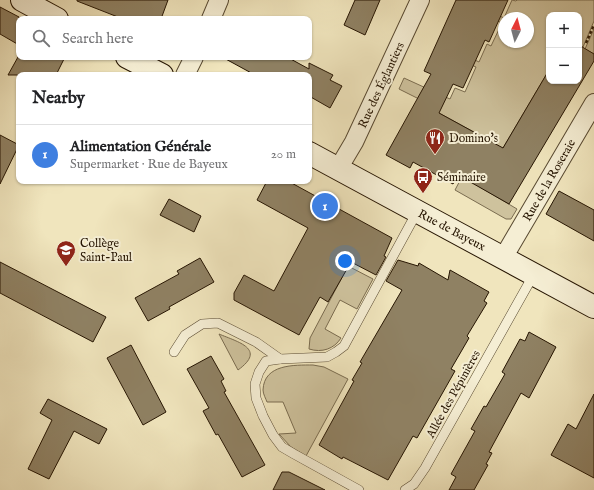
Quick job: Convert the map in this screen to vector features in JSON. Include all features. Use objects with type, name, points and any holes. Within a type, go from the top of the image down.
[{"type":"main road","points":[[22,0],[51,16]]},
{"type":"main road","points":[[133,60],[156,72]]},
{"type":"main road","name":"Rue de Bayeux","points":[[312,155],[594,307]]},
{"type":"street","points":[[212,16],[219,0]]},
{"type":"street","name":"Rue des Églantiers","points":[[338,169],[354,142],[420,0]]},
{"type":"street","points":[[186,72],[192,60]]},
{"type":"street","name":"Rue de la Roseraie","points":[[503,258],[594,103]]},
{"type":"lane","points":[[359,490],[282,447],[263,416],[256,398],[255,384],[259,372],[266,361],[327,357],[344,346],[400,242],[418,212]]},
{"type":"lane","name":"Allée des Pépinières","points":[[405,490],[414,484],[425,468],[534,274]]},
{"type":"lane","points":[[174,352],[185,334],[202,324],[218,323],[256,342],[280,359]]},
{"type":"path","points":[[586,43],[594,25]]},
{"type":"shaded area","points":[[512,0],[594,0],[594,21],[583,47],[582,12],[546,12],[546,75],[480,187],[517,209],[511,219],[506,219],[455,190],[483,137],[428,107],[429,104],[399,89],[404,78],[450,99],[455,88],[465,92],[476,67],[469,64],[471,58],[479,62],[487,44],[491,46],[498,31],[498,48],[534,48],[534,12],[507,12]]},
{"type":"shaded area","points":[[496,14],[498,15],[498,21],[493,19]]},
{"type":"shaded area","points":[[594,29],[594,54],[585,49]]},
{"type":"shaded area","points":[[348,266],[373,279],[357,309],[340,300],[325,329],[341,338],[338,342],[335,345],[323,350],[318,351],[309,349],[310,338]]},
{"type":"shaded area","points":[[219,334],[241,343],[250,351],[250,357],[238,370]]},
{"type":"shaded area","points":[[313,365],[324,367],[348,379],[306,456],[291,447],[279,434],[296,433],[283,402],[267,402],[263,390],[265,381],[274,371],[289,366]]},
{"type":"building","points":[[168,0],[162,16],[115,16],[77,1]]},
{"type":"building","points":[[355,0],[380,0],[365,35],[344,25]]},
{"type":"building","points":[[456,0],[508,0],[503,12],[498,12],[498,22],[489,42],[485,40],[463,88],[453,84],[439,113],[503,148],[546,75],[546,84],[580,84],[509,204],[458,175],[453,184],[413,162],[410,168],[386,155],[431,74],[424,71]]},
{"type":"building","points":[[0,7],[17,16],[16,43],[0,34]]},
{"type":"building","points":[[582,47],[594,54],[594,61],[582,81]]},
{"type":"building","points":[[16,60],[64,60],[58,72],[16,72],[16,75],[8,75]]},
{"type":"building","points":[[228,60],[292,60],[309,69],[309,63],[333,75],[330,80],[342,86],[330,108],[312,98],[312,72],[250,72]]},
{"type":"building","points":[[0,135],[16,143],[16,151],[0,184]]},
{"type":"building","points":[[265,184],[293,184],[392,238],[384,256],[386,257],[376,275],[351,262],[328,302],[320,297],[299,335],[234,300],[234,293],[244,275],[274,291],[308,228],[257,200]]},
{"type":"building","points":[[559,191],[594,210],[594,241],[546,214]]},
{"type":"building","points":[[169,199],[201,216],[194,232],[160,215]]},
{"type":"building","points":[[200,258],[214,282],[169,307],[170,309],[148,321],[135,298],[179,274],[177,271]]},
{"type":"building","points":[[398,260],[418,266],[419,263],[448,280],[450,270],[489,292],[484,301],[487,303],[467,336],[469,338],[451,369],[455,371],[417,438],[413,436],[388,480],[343,457],[342,459],[319,445],[354,381],[352,380],[362,363],[360,362],[402,290],[386,281]]},
{"type":"building","points":[[0,262],[106,317],[93,342],[0,293]]},
{"type":"building","points":[[529,332],[556,347],[529,398],[521,393],[489,452],[492,453],[486,464],[488,465],[474,490],[449,490],[456,477],[451,474],[475,431],[471,429],[505,374],[502,372],[520,339],[525,341]]},
{"type":"building","points":[[131,345],[166,412],[143,425],[107,358]]},
{"type":"building","points":[[211,356],[224,379],[221,381],[226,391],[224,392],[265,465],[242,477],[218,434],[216,435],[203,411],[209,408],[187,369]]},
{"type":"building","points":[[594,394],[594,478],[551,455],[568,424],[576,429]]},
{"type":"building","points":[[48,399],[107,429],[99,444],[74,431],[49,479],[28,469],[52,420],[40,413]]},
{"type":"building","points":[[282,472],[289,472],[325,490],[273,490]]},
{"type":"place","name":"Domino's","points":[[435,155]]},
{"type":"place","name":"Séminaire","points":[[423,194]]},
{"type":"place","name":"Alimentation Générale","points":[[325,206]]},
{"type":"place","name":"Collège Saint-Paul","points":[[66,267]]}]
